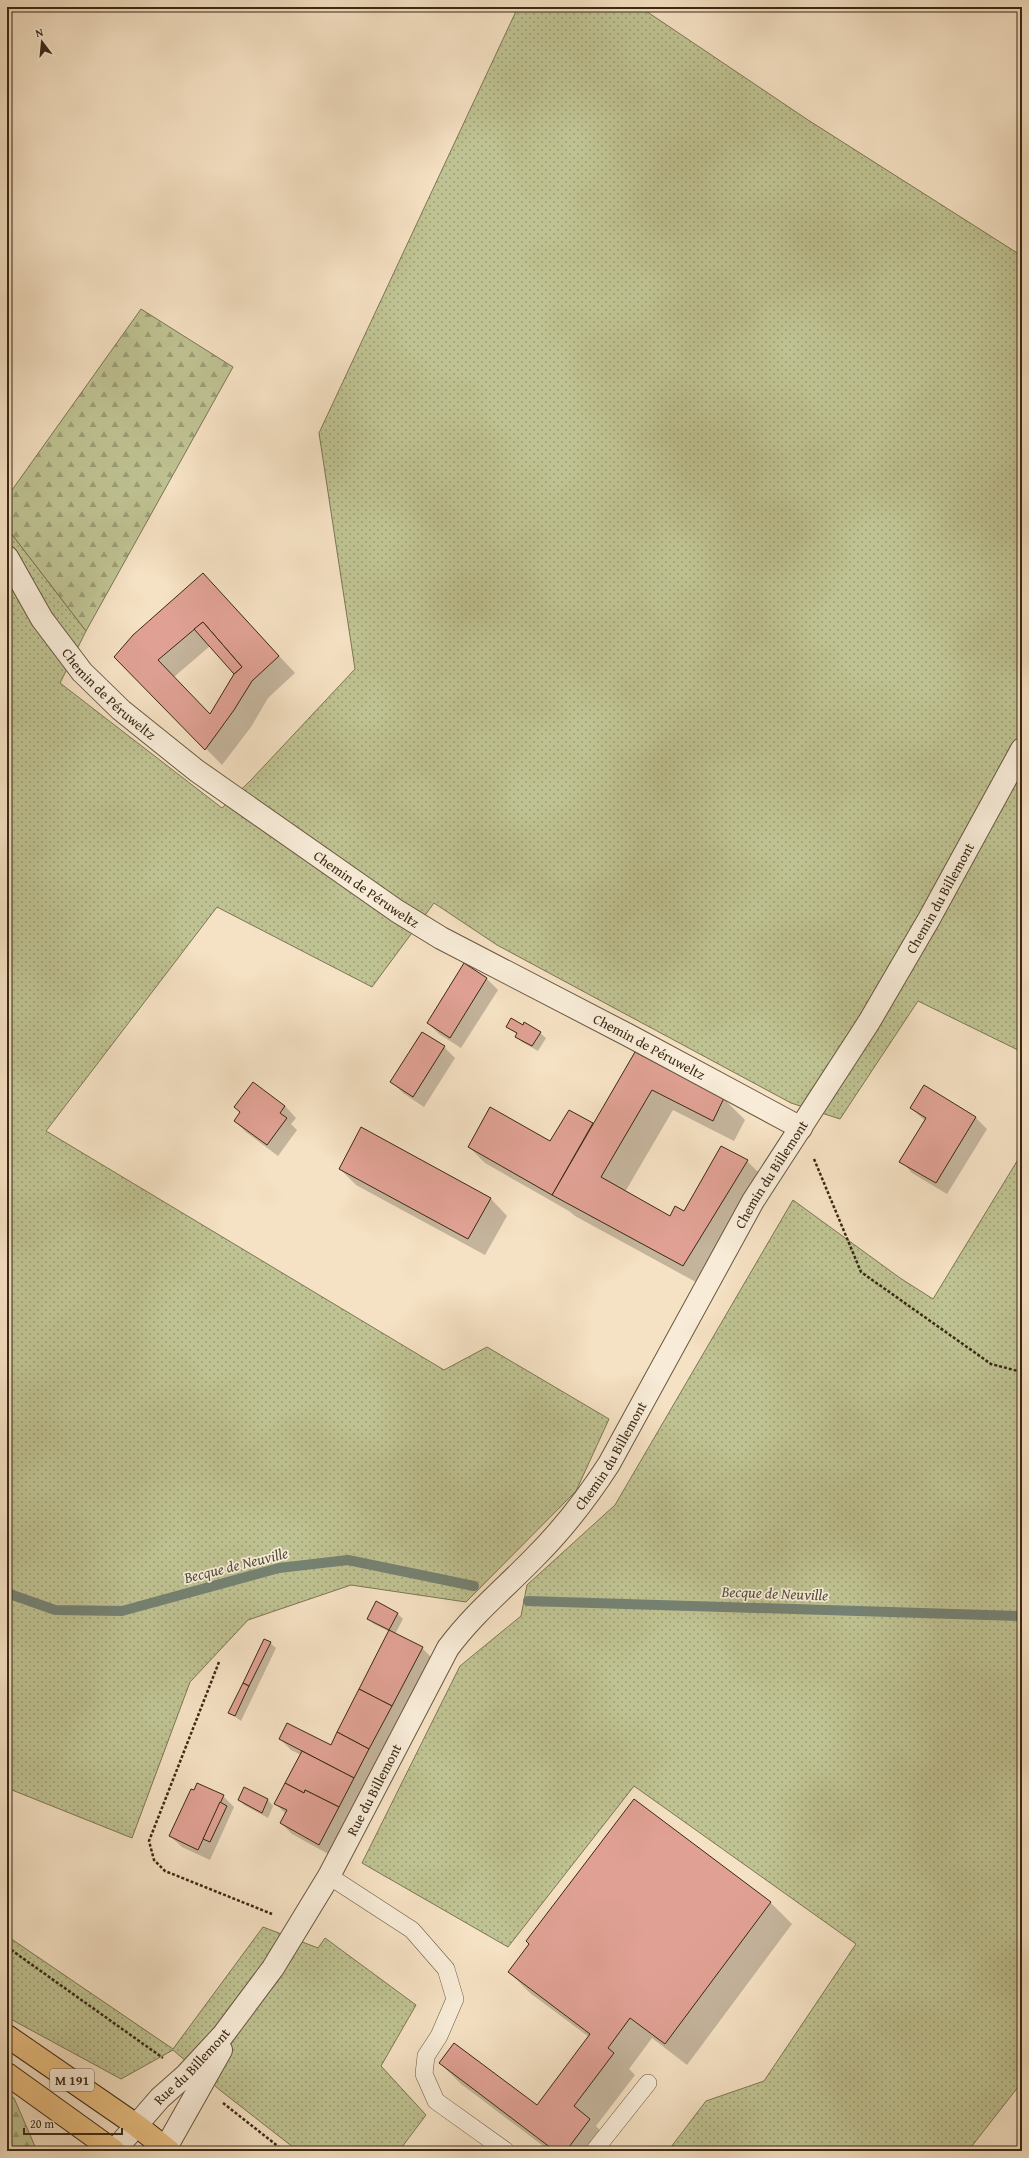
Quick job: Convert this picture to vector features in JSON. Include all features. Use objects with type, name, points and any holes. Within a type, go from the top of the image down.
[{"type":"main road","name":"M 191","points":[[7,2036],[136,2125],[166,2150]]},
{"type":"main road","name":"M 191","points":[[7,2074],[114,2151]]},
{"type":"street","name":"Chemin de Péruweltz","points":[[7,558],[42,619],[82,672],[121,710],[198,771],[397,911],[440,938],[628,1035],[801,1128]]},
{"type":"street","name":"Chemin du Billemont","points":[[505,1587],[558,1532],[592,1492],[609,1464],[753,1201],[848,1057],[921,933],[1022,749]]},
{"type":"street","name":"Rue du Billemont","points":[[166,2150],[193,2080],[223,2035],[251,1999],[300,1926],[329,1876],[448,1648],[472,1618],[505,1587]]},
{"type":"street","name":"Rue du Billemont","points":[[114,2151],[160,2098],[193,2080]]},
{"type":"lane","points":[[329,1876],[412,1930],[446,1969],[455,1999],[440,2036],[426,2056],[424,2074],[436,2101],[506,2151]]},
{"type":"lane","points":[[594,2151],[648,2083]]},
{"type":"path","points":[[801,1128],[861,1272],[990,1364],[1022,1372]]},
{"type":"path","points":[[219,1662],[149,1841],[154,1860],[165,1871],[300,1926]]},
{"type":"path","points":[[7,1947],[193,2080],[284,2151]]},
{"type":"green space","points":[[518,7],[640,7],[808,120],[1022,256],[1022,1052],[918,1001],[840,1119],[791,1103],[497,945],[434,903],[372,987],[217,907],[46,1131],[444,1370],[487,1347],[609,1419],[576,1491],[466,1602],[351,1585],[248,1620],[190,1682],[132,1838],[7,1788],[7,528],[86,631],[60,683],[222,808],[251,780],[355,669],[319,433]]},
{"type":"green space","points":[[141,309],[233,367],[86,631],[7,528],[7,497]]},
{"type":"green space","points":[[1022,1153],[1022,2082],[968,2151],[668,2151],[706,2101],[764,2081],[856,1944],[634,1786],[508,1947],[362,1863],[460,1666],[521,1616],[527,1585],[615,1505],[793,1200],[900,1278],[933,1299]]},
{"type":"green space","points":[[263,1927],[318,1948],[325,1938],[416,2005],[381,2066],[426,2115],[399,2151],[298,2151],[221,2091],[173,2050],[121,2079],[7,2017],[7,1936],[173,2049]]},
{"type":"green space","points":[[7,2094],[14,2098],[37,2151],[7,2151]]},
{"type":"building","points":[[203,573],[279,656],[252,681],[234,710],[205,750],[114,657],[133,635]],"holes":[[[203,622],[242,667],[234,674],[210,714],[158,660]]]},
{"type":"building","points":[[203,622],[242,667],[234,674],[194,629]]},
{"type":"building","points":[[464,963],[487,978],[450,1038],[427,1023]]},
{"type":"building","points":[[511,1018],[523,1025],[524,1022],[541,1032],[532,1046],[515,1037],[517,1033],[506,1027]]},
{"type":"building","points":[[422,1032],[445,1046],[413,1097],[390,1082]]},
{"type":"building","points":[[635,1052],[724,1098],[713,1121],[652,1090],[601,1177],[670,1216],[675,1206],[684,1211],[721,1146],[748,1160],[683,1266],[552,1195]]},
{"type":"building","points":[[253,1082],[285,1106],[280,1113],[287,1118],[267,1145],[234,1121],[240,1112],[234,1107]]},
{"type":"building","points":[[924,1085],[976,1117],[936,1183],[899,1162],[926,1118],[910,1108]]},
{"type":"building","points":[[490,1107],[550,1141],[569,1110],[593,1123],[552,1195],[468,1147]]},
{"type":"building","points":[[361,1127],[491,1198],[468,1239],[339,1169]]},
{"type":"building","points":[[376,1601],[398,1613],[389,1630],[367,1619]]},
{"type":"building","points":[[389,1630],[423,1647],[392,1706],[359,1689]]},
{"type":"building","points":[[264,1639],[271,1642],[249,1686],[243,1683]]},
{"type":"building","points":[[243,1683],[249,1686],[235,1716],[228,1713]]},
{"type":"building","points":[[359,1689],[392,1706],[369,1749],[337,1732]]},
{"type":"building","points":[[287,1723],[331,1745],[337,1732],[369,1749],[354,1778],[279,1739]]},
{"type":"building","points":[[302,1751],[354,1778],[339,1807],[305,1790],[304,1793],[285,1783]]},
{"type":"building","points":[[197,1783],[224,1795],[198,1850],[169,1836],[191,1789],[194,1790]]},
{"type":"building","points":[[285,1783],[304,1793],[305,1790],[339,1807],[319,1845],[280,1823],[287,1810],[274,1804]]},
{"type":"building","points":[[244,1787],[268,1799],[262,1813],[238,1800]]},
{"type":"building","points":[[634,1799],[771,1902],[665,2044],[630,2018],[608,2048],[614,2053],[574,2106],[590,2119],[566,2151],[555,2151],[439,2063],[454,2043],[537,2105],[590,2034],[508,1972],[529,1944],[526,1941]]},
{"type":"building","points":[[220,1802],[227,1806],[210,1842],[203,1839]]},
{"type":"waterway","name":"Becque de Neuville","points":[[7,1593],[55,1610],[122,1611],[279,1568],[348,1560],[474,1586]]},
{"type":"waterway","name":"Becque de Neuville","points":[[528,1601],[1022,1616]]}]
